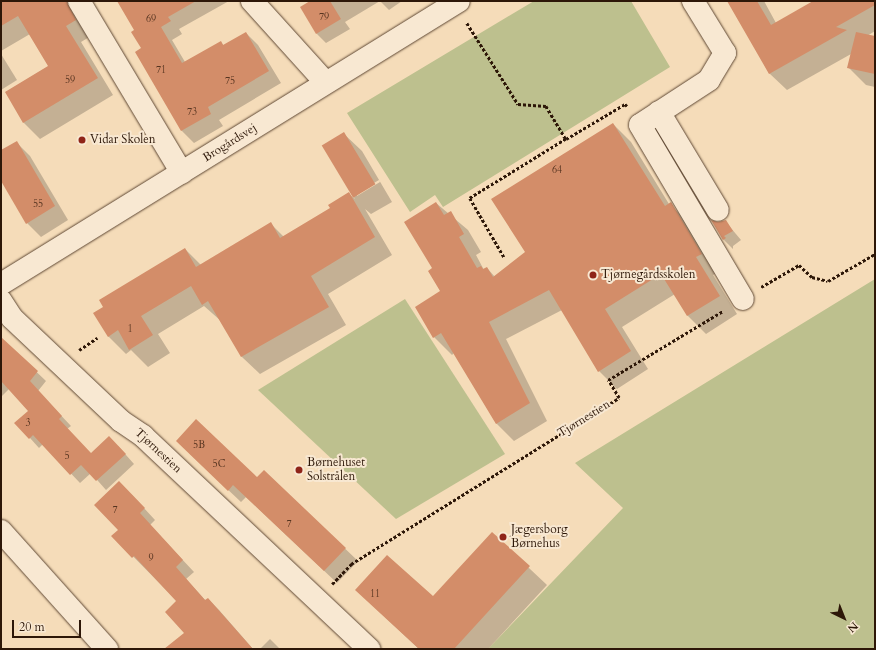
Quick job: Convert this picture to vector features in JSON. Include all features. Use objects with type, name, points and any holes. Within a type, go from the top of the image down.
[{"type":"street","points":[[79,1],[182,174]]},
{"type":"street","points":[[252,1],[326,83]]},
{"type":"street","points":[[693,1],[725,53],[709,80],[640,125],[743,298]]},
{"type":"street","name":"Brogårdsvej","points":[[1,284],[182,174],[457,2]]},
{"type":"street","points":[[659,112],[718,210]]},
{"type":"street","name":"Tjørnestien","points":[[1,301],[12,318],[121,421],[131,426],[369,649]]},
{"type":"street","points":[[1,531],[106,649]]},
{"type":"path","points":[[457,2],[518,104],[546,106],[566,139]]},
{"type":"path","points":[[504,257],[470,198],[625,104],[640,125]]},
{"type":"path","name":"Tjørnestien","points":[[317,600],[351,564],[619,398],[608,380],[799,265],[812,277],[828,281],[875,254]]},
{"type":"green space","points":[[534,1],[631,1],[670,67],[443,207],[435,195],[410,212],[347,113]]},
{"type":"green space","points":[[875,279],[875,649],[488,649],[623,508],[575,463]]},
{"type":"green space","points":[[405,299],[505,454],[396,519],[258,390]]},
{"type":"building","points":[[1,1],[67,1],[76,20],[66,26],[98,78],[23,123],[5,92],[48,66],[18,16],[1,26]]},
{"type":"building","points":[[117,1],[196,1],[168,17],[171,21],[161,27],[182,63],[221,41],[223,45],[246,32],[269,71],[208,107],[211,114],[181,131],[135,52],[141,48],[131,32],[134,30]]},
{"type":"building","points":[[310,1],[330,1],[341,19],[316,34],[300,7]]},
{"type":"building","points":[[727,1],[757,1],[771,25],[813,1],[875,1],[875,5],[836,27],[847,30],[769,74]]},
{"type":"building","points":[[856,32],[875,36],[875,74],[847,68]]},
{"type":"building","points":[[613,123],[665,206],[671,202],[702,254],[696,257],[720,296],[687,316],[661,274],[605,309],[631,351],[598,372],[549,290],[489,322],[530,403],[496,424],[441,333],[433,338],[415,307],[440,291],[428,271],[432,268],[404,222],[436,202],[444,215],[451,211],[464,234],[459,237],[477,268],[481,266],[483,269],[487,267],[493,277],[525,252],[491,199]]},
{"type":"building","points":[[344,132],[375,184],[353,198],[322,145]]},
{"type":"building","points":[[17,141],[55,206],[26,224],[1,181],[1,150]]},
{"type":"building","points":[[349,192],[375,237],[311,276],[329,307],[241,357],[208,301],[202,305],[191,286],[141,316],[153,335],[129,350],[118,330],[108,337],[93,313],[103,307],[99,300],[185,248],[196,267],[271,222],[280,238],[330,208],[328,205]]},
{"type":"building","points":[[711,220],[718,222],[726,220],[733,231],[724,236],[726,238],[723,240]]},
{"type":"building","points":[[1,337],[38,371],[30,381],[62,416],[59,419],[91,453],[109,436],[126,454],[96,481],[81,465],[70,475],[33,435],[29,439],[14,423],[28,411],[1,381]]},
{"type":"building","points":[[196,419],[257,477],[264,470],[346,548],[324,571],[233,485],[228,491],[176,441]]},
{"type":"building","points":[[119,481],[145,508],[140,513],[183,560],[176,567],[205,600],[208,598],[253,649],[164,649],[184,633],[165,612],[176,601],[134,556],[132,558],[111,536],[118,530],[94,505]]},
{"type":"building","points":[[492,532],[530,566],[454,649],[419,649],[355,590],[387,555],[433,596]]},
{"type":"place","name":"Vidar Skolen","points":[[82,140]]},
{"type":"place","name":"Tjørnegårdsskolen","points":[[593,275]]},
{"type":"place","name":"Børnehuset Solstrålen","points":[[299,470]]},
{"type":"place","name":"Jægersborg Børnehus","points":[[503,537]]}]
